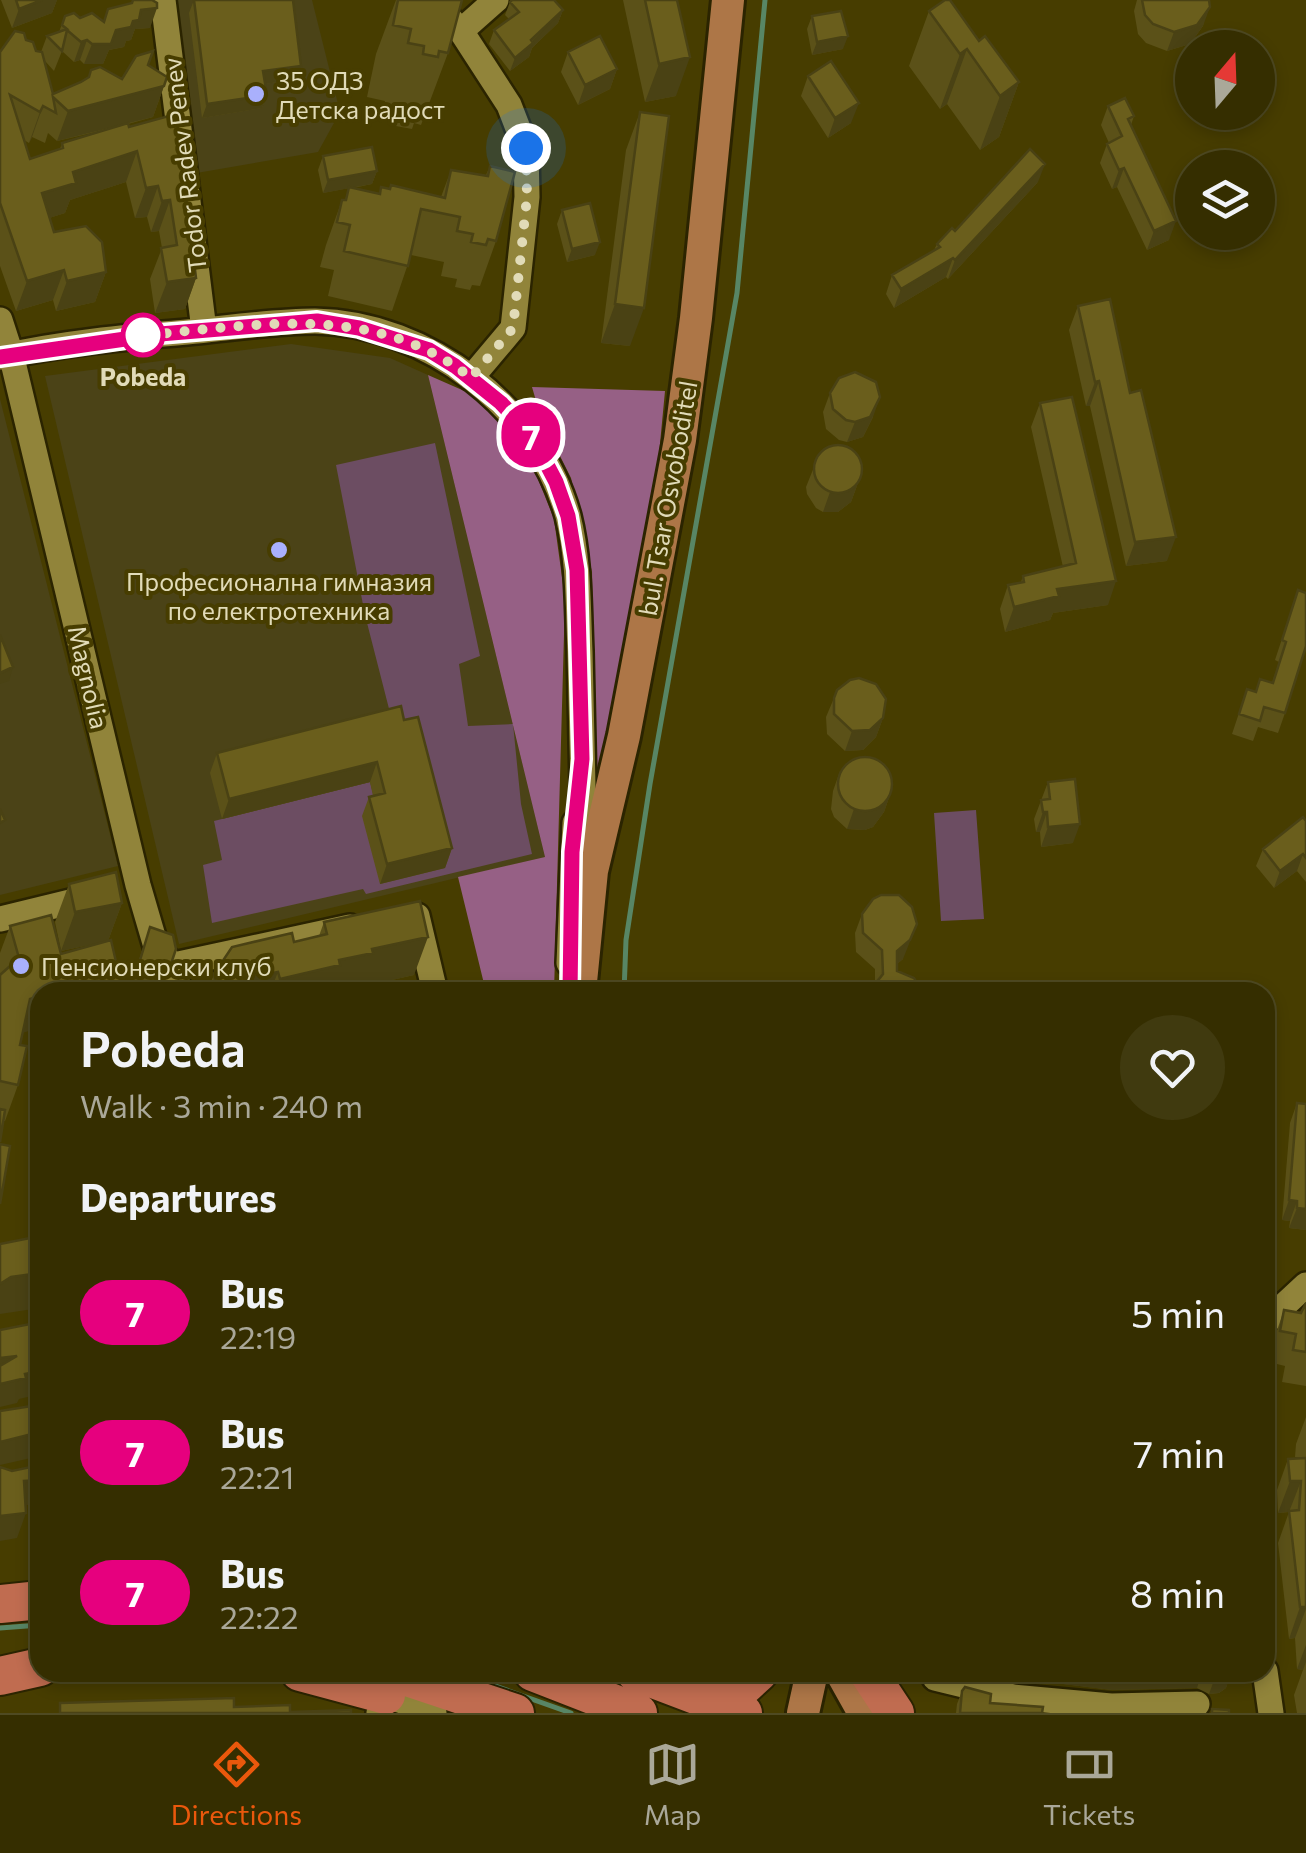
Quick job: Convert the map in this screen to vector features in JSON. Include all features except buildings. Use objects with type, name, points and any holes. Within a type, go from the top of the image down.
[{"type":"highway","points":[[0,1585],[30,1586]]},
{"type":"highway","points":[[0,1604],[30,1601]]},
{"type":"highway","points":[[0,1651],[30,1648]]},
{"type":"highway","points":[[0,1676],[30,1669]]},
{"type":"highway","points":[[339,1682],[386,1694],[515,1713]]},
{"type":"highway","points":[[559,1682],[638,1713]]},
{"type":"highway","points":[[659,1682],[743,1713]]},
{"type":"highway","points":[[696,1697],[734,1694],[748,1682]]},
{"type":"highway","points":[[875,1682],[895,1713]]},
{"type":"main road","name":"bul. Tsar Osvoboditel","points":[[581,982],[592,871],[624,736],[680,440],[728,0]]},
{"type":"main road","name":"bul. Tsar Osvoboditel","points":[[596,982],[601,905],[696,415],[724,176],[739,0]]},
{"type":"main road","points":[[803,1713],[810,1682]]},
{"type":"main road","points":[[847,1682],[864,1713]]},
{"type":"main road","points":[[816,1713],[840,1713]]},
{"type":"street","name":"Todor Radev Penev","points":[[163,0],[204,330]]},
{"type":"street","points":[[432,0],[461,32],[509,104],[526,148],[527,197],[513,328],[471,378]]},
{"type":"street","points":[[461,32],[496,0]]},
{"type":"street","name":"Magnolia","points":[[0,320],[138,885],[157,950],[174,964],[177,982]]},
{"type":"street","points":[[6,356],[90,341],[317,321],[359,328],[429,350],[501,403],[532,436],[556,482],[568,516],[577,570],[584,832],[601,905]]},
{"type":"street","points":[[570,982],[572,852],[582,759]]},
{"type":"street","points":[[0,919],[138,885]]},
{"type":"street","points":[[174,964],[416,913],[433,982]]},
{"type":"street","points":[[1275,1314],[1306,1285]]},
{"type":"street","points":[[964,1682],[1033,1699],[1111,1706],[1197,1704]]},
{"type":"street","points":[[1267,1682],[1272,1713]]},
{"type":"street","points":[[386,1694],[434,1713]]},
{"type":"shaded area","name":"35 ОДЗ Детска радост","points":[[163,0],[312,0],[340,112],[318,152],[185,175]]},
{"type":"shaded area","name":"Професионална гимназия по електротехника","points":[[291,344],[390,358],[428,375],[545,857],[179,944],[45,376]]},
{"type":"shaded area","points":[[428,375],[478,397],[530,459],[554,519],[565,599],[554,982],[484,982],[458,877],[545,857]]},
{"type":"shaded area","points":[[532,387],[665,391],[653,517],[597,819],[592,572],[571,478],[541,418]]},
{"type":"shaded area","points":[[0,399],[118,866],[0,895]]},
{"type":"shaded area","points":[[435,443],[480,656],[459,664],[468,726],[513,724],[521,804],[532,854],[366,894],[363,889],[212,923],[203,865],[222,860],[214,821],[370,782],[378,813],[380,884],[397,740],[365,615],[336,465]]},
{"type":"shaded area","points":[[976,810],[984,919],[941,921],[934,813]]},
{"type":"waterway","points":[[624,982],[626,940],[650,784],[737,293],[765,0]]},
{"type":"waterway","points":[[0,1628],[30,1626]]},
{"type":"waterway","points":[[484,1682],[571,1713]]},
{"type":"bus line","name":"7","points":[[0,357],[90,341],[317,321],[359,328],[429,350],[501,403],[532,436],[556,482],[568,516],[577,570],[582,759],[572,852],[569,982]]},
{"type":"place","name":"35 ОДЗ Детска радост","points":[[256,94]]},
{"type":"place","name":"Pobeda","points":[[143,335]]},
{"type":"place","name":"Професионална гимназия по електротехника","points":[[279,550]]},
{"type":"place","name":"Пенсионерски клуб","points":[[21,966]]},
{"type":"route","points":[[143,335],[137,336],[317,321],[359,328],[429,350],[471,378],[513,328],[527,197],[526,148]]}]
